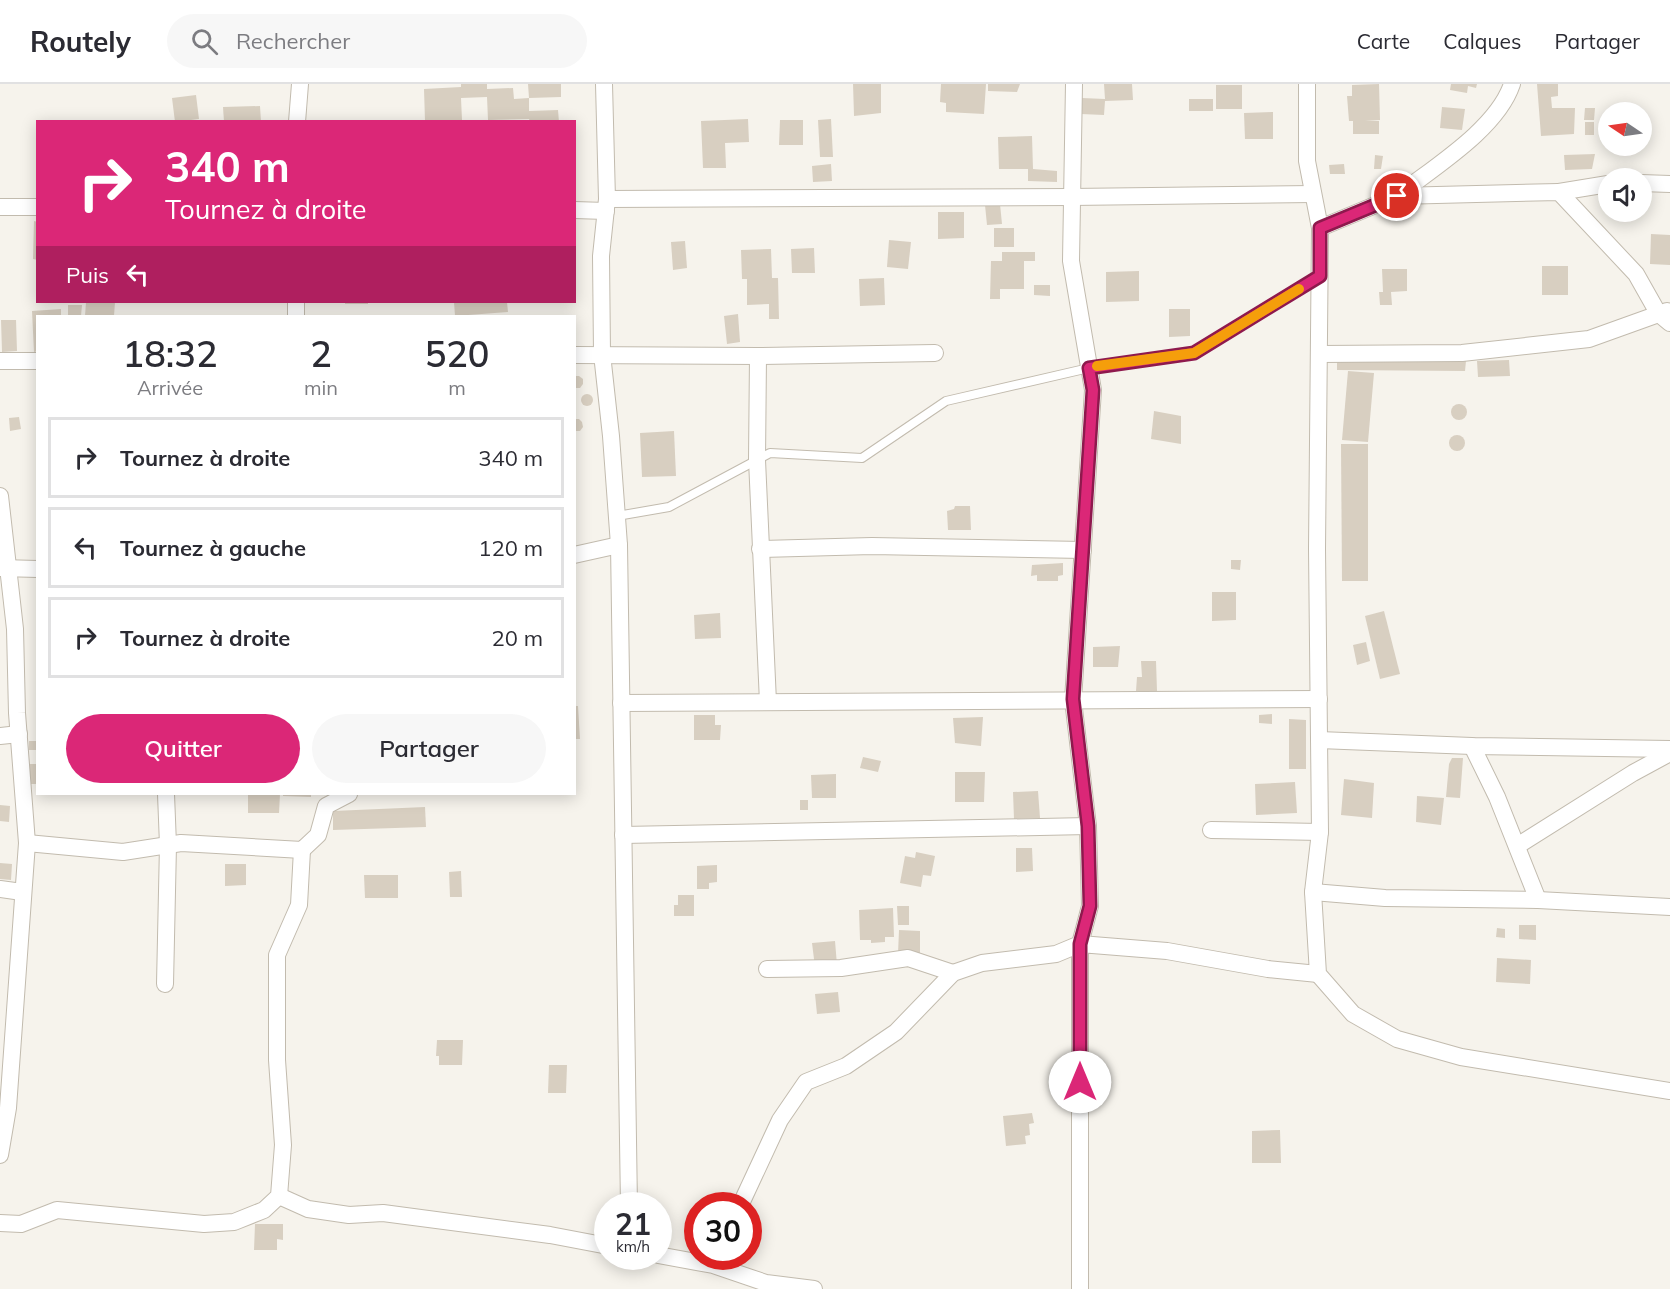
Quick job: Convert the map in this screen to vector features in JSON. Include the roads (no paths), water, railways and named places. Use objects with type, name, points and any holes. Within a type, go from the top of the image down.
[{"type":"street","points":[[297,120],[300,84]]},
{"type":"street","points":[[604,84],[607,205],[602,256],[602,354],[619,544],[629,1192]]},
{"type":"street","points":[[1074,84],[1071,261],[1093,390],[1073,699],[1088,826],[1090,906],[1080,944],[1080,1289]]},
{"type":"street","points":[[1307,84],[1307,162],[1320,228],[1317,549],[1320,832],[1313,892],[1317,974],[1353,1014],[1397,1039],[1461,1058],[1670,1091]]},
{"type":"street","points":[[1320,228],[1397,196],[1481,131],[1509,93],[1512,84]]},
{"type":"street","points":[[1652,183],[1670,184]]},
{"type":"street","points":[[1397,196],[1559,192],[1598,186]]},
{"type":"street","points":[[1320,354],[1462,353],[1589,339],[1666,316],[1636,274],[1559,192]]},
{"type":"street","points":[[576,210],[607,205],[1313,194]]},
{"type":"street","points":[[0,207],[36,207]]},
{"type":"street","points":[[576,355],[758,356],[935,353]]},
{"type":"street","points":[[758,356],[757,460],[768,702]]},
{"type":"street","points":[[0,361],[36,361]]},
{"type":"street","points":[[0,496],[4,568],[15,629],[19,734],[27,843],[8,1108],[0,1155]]},
{"type":"street","points":[[576,555],[619,544]]},
{"type":"street","points":[[760,549],[872,546],[1083,550]]},
{"type":"street","points":[[4,568],[36,569]]},
{"type":"street","points":[[621,703],[1319,699]]},
{"type":"street","points":[[0,736],[19,734]]},
{"type":"street","points":[[1319,740],[1472,746],[1670,749]]},
{"type":"street","points":[[1472,746],[1497,797],[1538,900]]},
{"type":"street","points":[[1516,846],[1633,773],[1670,753]]},
{"type":"street","points":[[165,984],[168,845],[166,795]]},
{"type":"street","points":[[0,1223],[21,1224],[57,1210],[204,1224],[234,1222],[264,1210],[279,1196],[284,1145],[277,1060],[277,955],[299,905],[302,850],[318,835],[326,800],[345,795]]},
{"type":"street","points":[[624,835],[1088,826]]},
{"type":"street","points":[[1211,830],[1320,832]]},
{"type":"street","points":[[27,843],[123,852],[181,843],[302,850]]},
{"type":"street","points":[[0,889],[22,892]]},
{"type":"street","points":[[1313,892],[1384,898],[1538,900],[1670,907]]},
{"type":"street","points":[[747,1192],[780,1120],[806,1082],[846,1066],[896,1032],[953,973],[982,963],[1056,954],[1080,944],[1167,951],[1268,969],[1317,974]]},
{"type":"street","points":[[767,969],[841,968],[909,958],[953,973]]},
{"type":"street","points":[[279,1196],[308,1209],[349,1215],[383,1213],[550,1234],[594,1243]]},
{"type":"street","points":[[736,1270],[766,1283],[814,1289]]},
{"type":"lane","points":[[617,516],[669,507],[770,453],[861,458],[946,401],[1089,368],[1194,353],[1320,276]]}]
